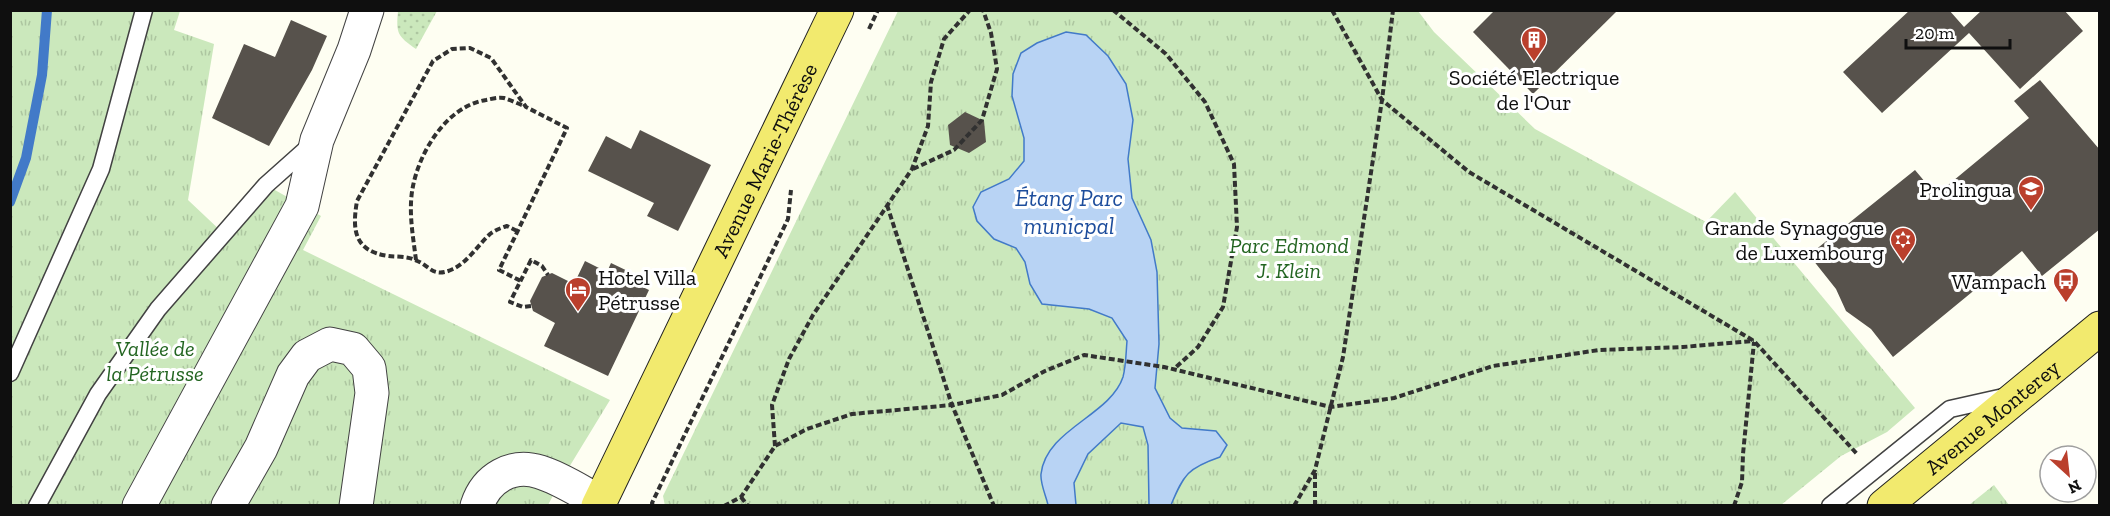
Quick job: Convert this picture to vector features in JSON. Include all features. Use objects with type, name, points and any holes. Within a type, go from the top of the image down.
[{"type":"main road","name":"Avenue Marie-Thérèse","points":[[599,504],[837,10]]},
{"type":"main road","name":"Avenue Monterey","points":[[1884,506],[2100,328]]},
{"type":"street","points":[[139,506],[302,206],[317,140],[354,51],[367,10]]},
{"type":"street","points":[[228,506],[261,448],[294,375],[307,356],[330,344],[352,350],[369,369],[372,393],[356,506]]},
{"type":"street","points":[[477,506],[479,498],[493,478],[515,469],[540,471],[599,504]]},
{"type":"lane","points":[[10,373],[101,169],[144,10]]},
{"type":"lane","points":[[37,506],[98,394],[158,309],[266,186],[317,140]]},
{"type":"lane","points":[[1830,506],[1950,409],[2020,393]]},
{"type":"path","points":[[868,32],[878,10]]},
{"type":"path","points":[[775,446],[772,405],[789,359],[813,315],[912,169],[928,126],[931,82],[944,39],[970,10]]},
{"type":"path","points":[[912,169],[954,150],[982,120],[997,69],[991,33],[983,10]]},
{"type":"path","points":[[1113,10],[1166,54],[1205,102],[1234,164],[1237,227],[1223,307],[1198,347],[1174,369]]},
{"type":"path","points":[[1332,10],[1382,100],[1469,172],[1754,341],[1840,434]]},
{"type":"path","points":[[1315,506],[1315,471],[1343,357],[1382,100],[1393,10]]},
{"type":"path","points":[[517,231],[507,226],[492,232],[462,263],[452,270],[439,272],[428,269],[416,260],[385,256],[369,251],[359,242],[354,218],[357,201],[433,61],[452,49],[470,48],[491,58],[526,107]]},
{"type":"path","points":[[416,260],[411,207],[413,186],[421,162],[437,132],[455,113],[478,101],[502,98],[526,107],[567,128],[499,270],[521,281]]},
{"type":"path","points":[[653,506],[652,503],[788,219],[790,192],[795,181]]},
{"type":"path","points":[[887,205],[952,405],[994,506]]},
{"type":"path","points":[[531,306],[523,307],[510,302],[531,260],[542,266],[548,275]]},
{"type":"path","points":[[724,506],[741,497],[775,446],[807,429],[852,414],[952,405],[1002,395],[1045,371],[1084,355],[1174,369],[1331,407],[1394,398],[1493,366],[1599,350],[1683,347],[1754,341]]},
{"type":"path","points":[[1734,506],[1742,482],[1754,341]]},
{"type":"path","points":[[1294,506],[1315,471]]},
{"type":"path","points":[[741,497],[748,506]]},
{"type":"green space","name":"Vallée de la Pétrusse","points":[[10,11],[180,11],[174,30],[214,44],[188,200],[223,233],[266,185],[321,216],[303,250],[610,400],[548,505],[11,505]]},
{"type":"green space","points":[[398,11],[437,11],[416,49],[399,33]]},
{"type":"green space","name":"Parc Edmond J. Klein","points":[[898,11],[1418,11],[1434,32],[1535,129],[1706,222],[1735,192],[1915,408],[1887,432],[1841,456],[1781,505],[665,506],[663,496]]},
{"type":"green space","points":[[1994,485],[2009,505],[1969,505]]},
{"type":"water","name":"Étang Parc municpal","points":[[1066,32],[1086,35],[1108,56],[1126,84],[1133,120],[1128,159],[1132,198],[1151,240],[1157,272],[1159,344],[1155,388],[1170,418],[1182,428],[1216,431],[1227,445],[1220,457],[1201,465],[1188,474],[1171,505],[1149,505],[1148,445],[1143,427],[1121,423],[1088,454],[1074,483],[1076,505],[1048,505],[1041,478],[1045,459],[1054,445],[1116,391],[1124,373],[1127,341],[1112,318],[1089,309],[1042,304],[1030,284],[1025,262],[1016,248],[994,239],[977,221],[973,207],[981,192],[1009,179],[1024,161],[1024,138],[1012,96],[1013,74],[1021,53],[1037,43]]},
{"type":"building","name":"Société Electrique de l'Our","points":[[1495,10],[1618,10],[1533,94],[1473,32]]},
{"type":"building","points":[[1910,10],[1949,10],[1964,27],[1982,10],[2064,10],[2083,31],[2020,89],[1969,33],[1882,113],[1843,72]]},
{"type":"building","points":[[291,20],[327,36],[312,70],[269,146],[212,118],[244,44],[275,57]]},
{"type":"building","points":[[2040,80],[2100,150],[2100,229],[2042,276],[2022,251],[1893,357],[1871,329],[1846,311],[1836,289],[1809,255],[1915,170],[1936,195],[2029,118],[2014,101]]},
{"type":"building","points":[[965,112],[984,121],[986,142],[969,153],[950,145],[948,125]]},
{"type":"building","points":[[640,130],[711,165],[678,231],[647,216],[654,203],[588,171],[606,136],[631,149]]},
{"type":"building","points":[[585,261],[607,272],[611,263],[636,275],[632,282],[649,290],[608,376],[544,346],[555,323],[533,311],[530,301],[542,277],[552,273],[574,284]]},
{"type":"waterway","points":[[10,202],[26,158],[42,75],[47,10]]},
{"type":"place","name":"Société Electrique de l'Our","points":[[1534,63]]},
{"type":"place","name":"Prolingua","points":[[2031,212]]},
{"type":"place","name":"Grande Synagogue de Luxembourg","points":[[1903,263]]},
{"type":"place","name":"Wampach","points":[[2066,304]]},
{"type":"place","name":"Hotel Villa Pétrusse","points":[[578,313]]}]
